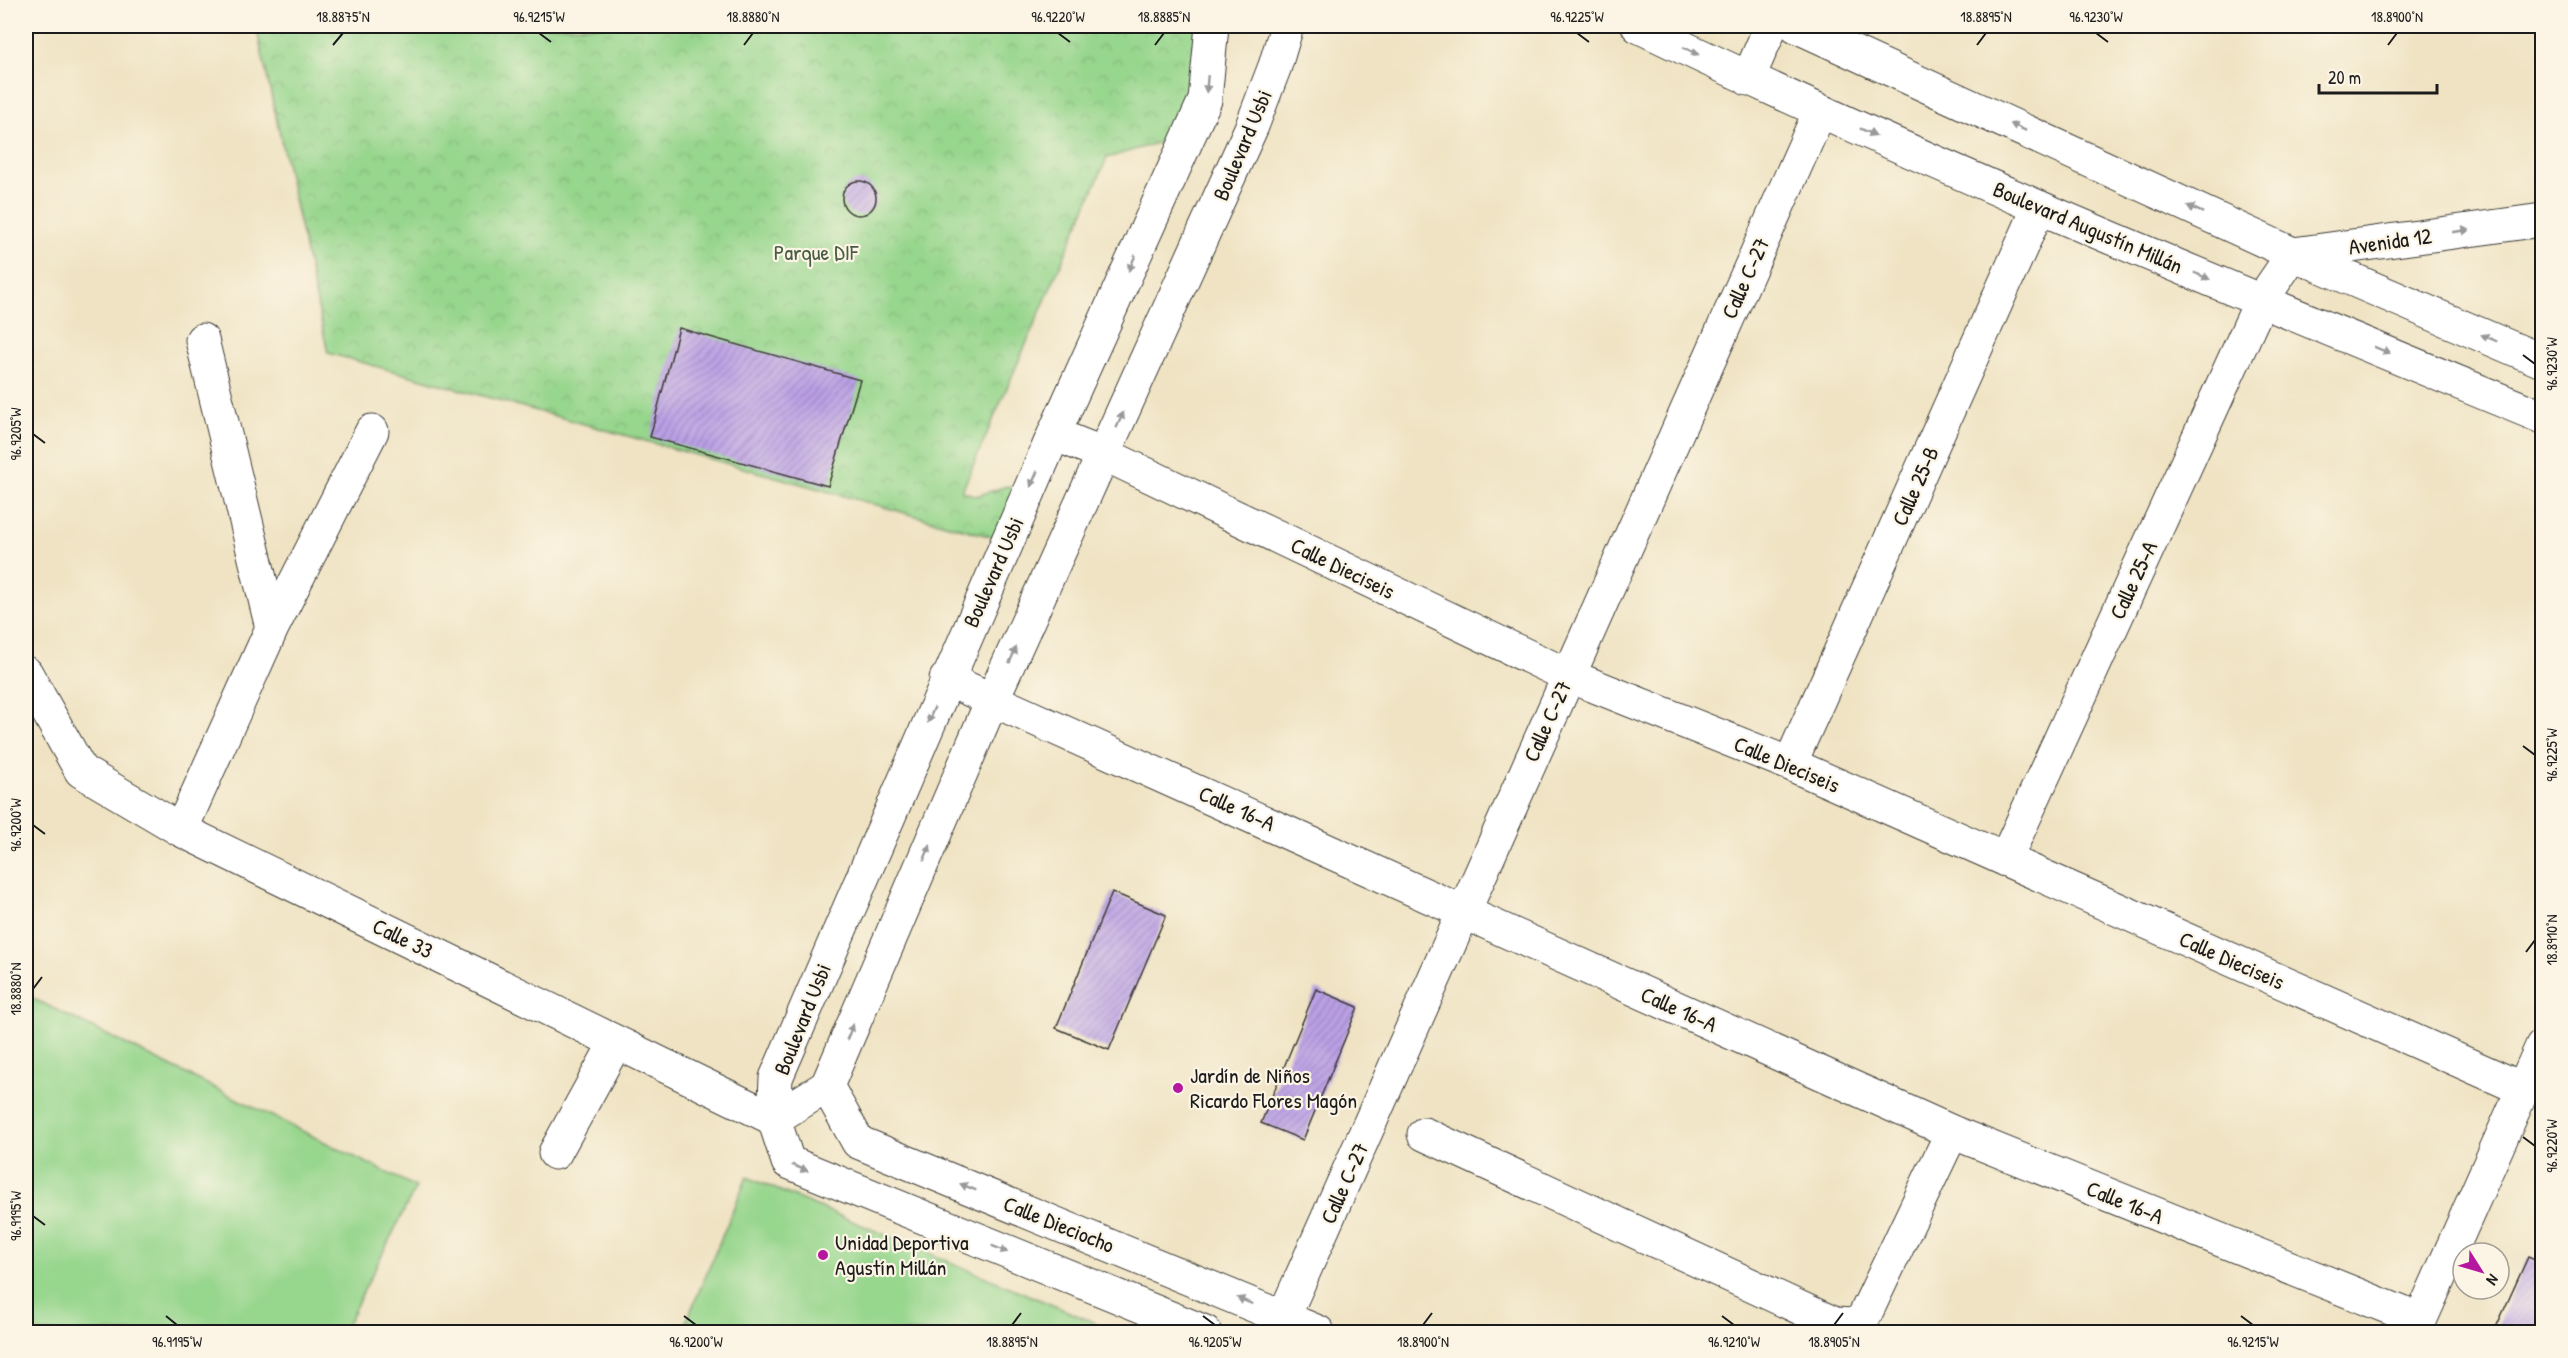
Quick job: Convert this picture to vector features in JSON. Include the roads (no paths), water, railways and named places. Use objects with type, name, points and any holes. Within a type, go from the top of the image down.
[{"type":"street","name":"Boulevard Usbi","points":[[774,1119],[776,1078],[946,679],[1205,100],[1212,26]]},
{"type":"street","name":"Boulevard Usbi","points":[[827,1086],[993,698],[1252,126],[1275,66],[1287,26]]},
{"type":"street","name":"Boulevard Augustín Millán","points":[[1638,26],[1748,79],[2039,207],[2542,417]]},
{"type":"street","points":[[1748,79],[1771,26]]},
{"type":"street","points":[[1796,26],[2293,254],[2542,362]]},
{"type":"street","name":"Calle C-27","points":[[1280,1325],[1567,675],[1820,111]]},
{"type":"street","name":"Calle 25-B","points":[[1790,764],[2039,207]]},
{"type":"street","name":"Avenida 12","points":[[2293,254],[2542,220]]},
{"type":"street","points":[[2261,301],[2293,254]]},
{"type":"street","name":"Calle 25-A","points":[[2006,860],[2261,301]]},
{"type":"street","points":[[202,340],[272,628]]},
{"type":"street","points":[[181,830],[272,628],[372,431]]},
{"type":"street","name":"Calle Dieciseis","points":[[1054,434],[1104,454],[1567,675],[1790,764],[2523,1089]]},
{"type":"street","name":"Calle 33","points":[[26,673],[81,771],[181,830],[774,1119]]},
{"type":"street","name":"Calle 16-A","points":[[946,679],[993,698],[1952,1132],[2418,1326]]},
{"type":"street","points":[[555,1153],[616,1042]]},
{"type":"street","points":[[2418,1326],[2542,1046]]},
{"type":"street","points":[[774,1119],[827,1086]]},
{"type":"street","name":"Calle Dieciocho","points":[[827,1086],[858,1142],[1280,1325],[1318,1332]]},
{"type":"street","name":"Calle Dieciocho","points":[[774,1119],[788,1162],[1205,1332]]},
{"type":"street","points":[[1424,1134],[1835,1324],[1852,1325],[1863,1319],[1952,1132]]},
{"type":"place","name":"Jardín de Niños Ricardo Flores Magón","points":[[1178,1088]]},
{"type":"place","name":"Unidad Deportiva Agustín Millán","points":[[823,1255]]},
{"type":"park label","name":"Parque DIF","points":[[816,252]]}]
